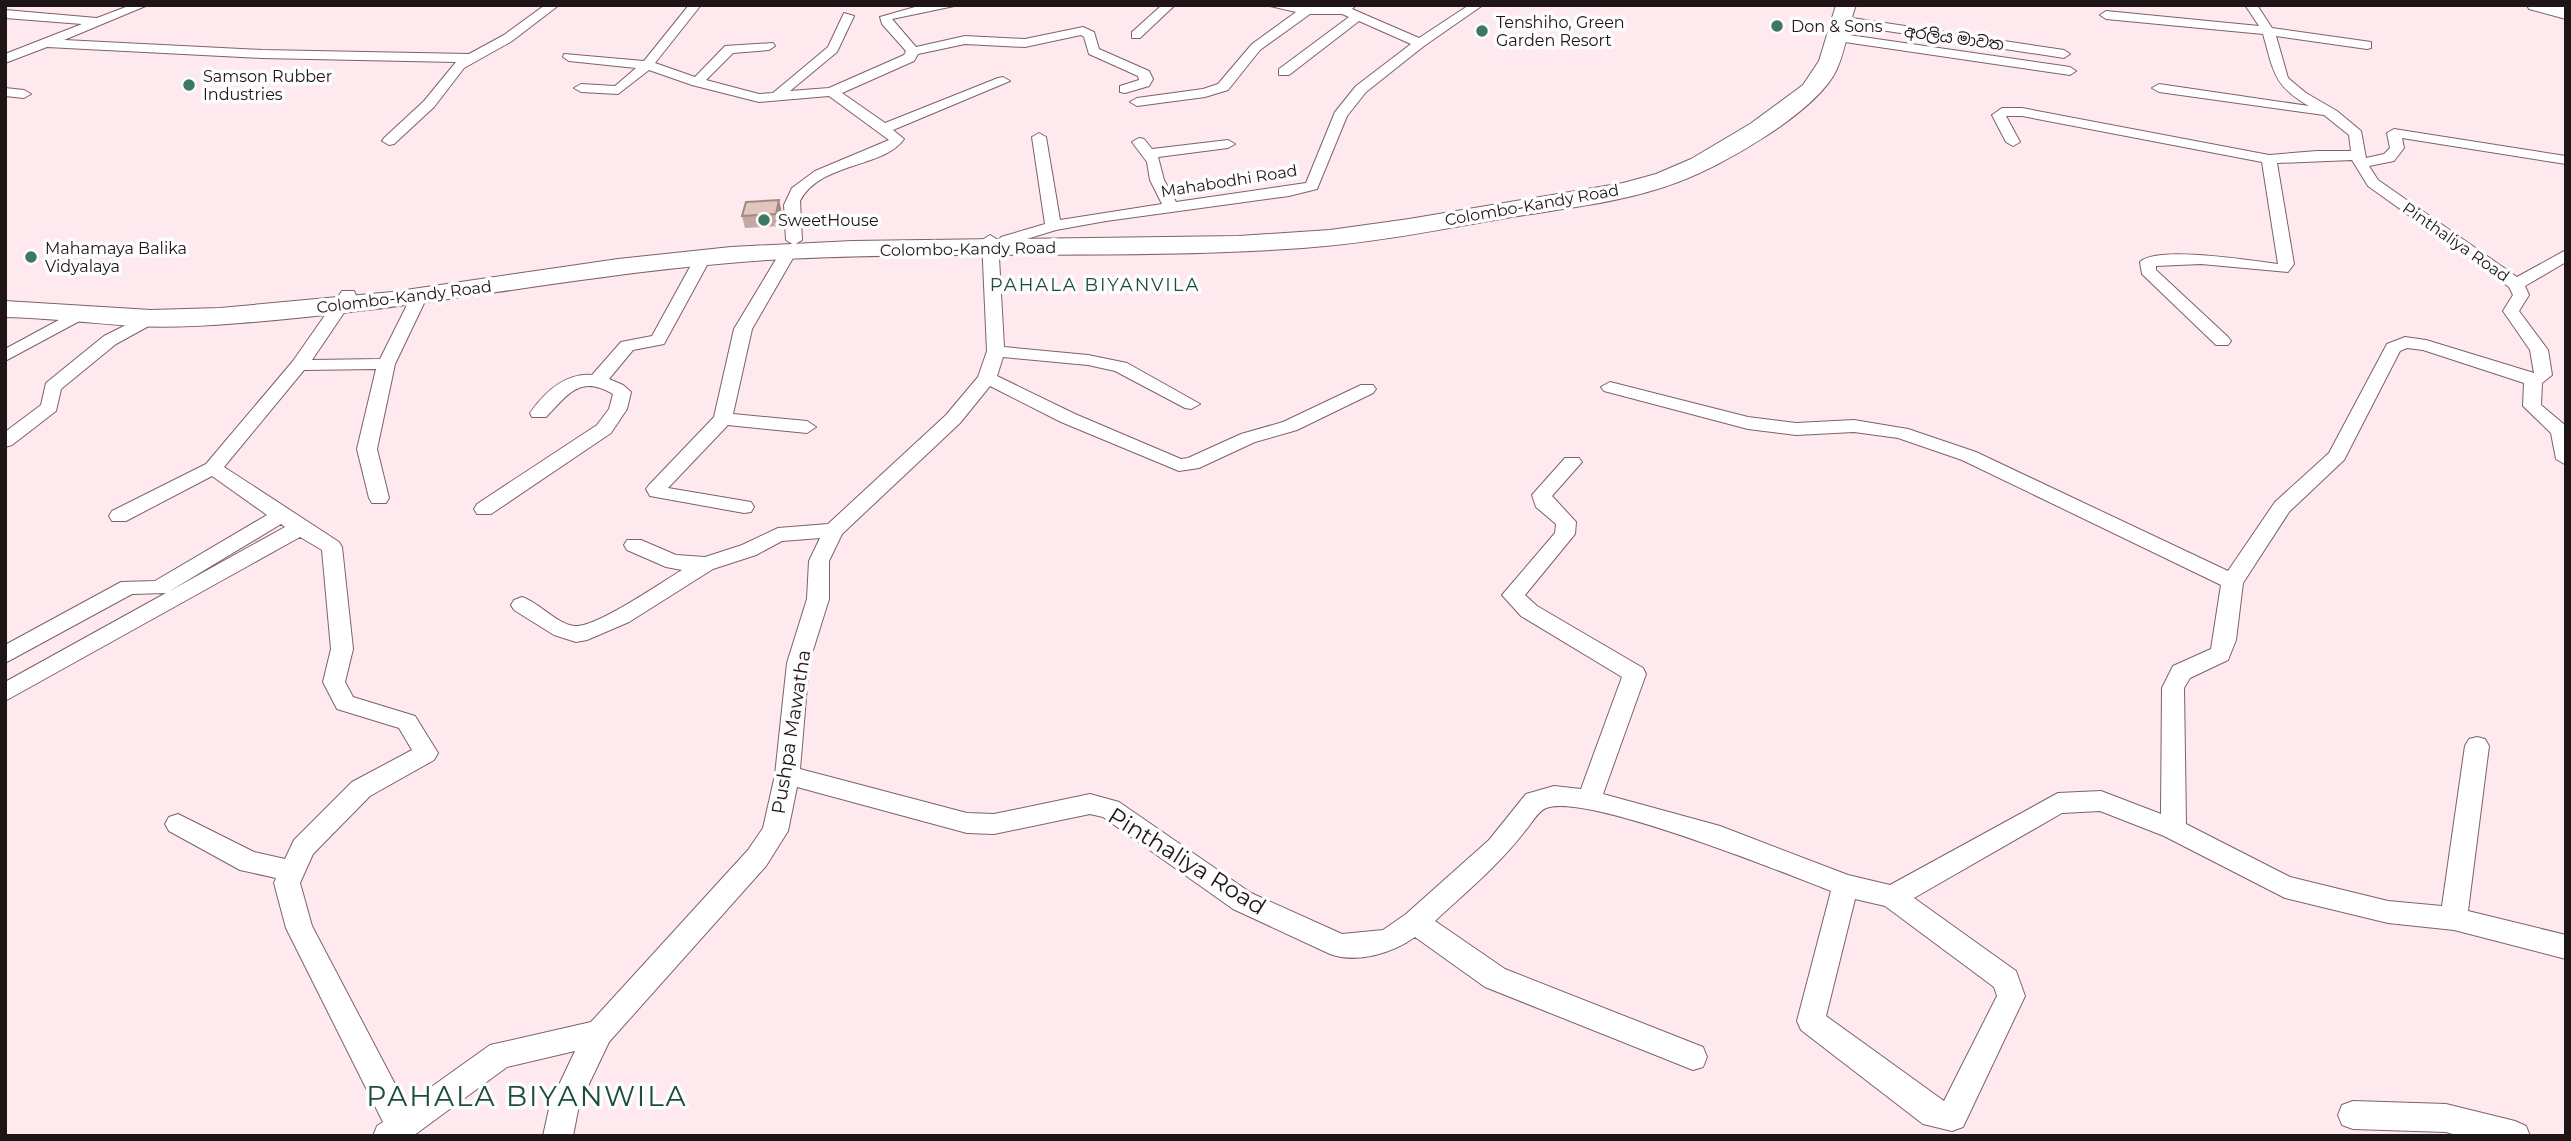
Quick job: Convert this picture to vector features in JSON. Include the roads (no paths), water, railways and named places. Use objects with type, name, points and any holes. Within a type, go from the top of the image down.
[{"type":"highway","name":"Colombo-Kandy Road","points":[[5,309],[34,308],[150,318],[213,317],[694,247],[996,243],[1191,245],[1307,240],[1405,228],[1627,188],[1692,167],[1721,152],[1804,98],[1824,76],[1837,17]]},
{"type":"highway","name":"Colombo-Kandy Road","points":[[5,299],[218,306],[419,297],[638,263],[792,245]]},
{"type":"main road","points":[[2536,5],[2566,13]]},
{"type":"street","points":[[5,59],[142,5]]},
{"type":"street","points":[[389,141],[429,104],[459,65],[508,38],[553,5]]},
{"type":"street","points":[[581,88],[618,90],[647,65],[695,5]]},
{"type":"street","points":[[913,51],[886,18],[928,7],[953,5]]},
{"type":"street","points":[[1136,34],[1169,5]]},
{"type":"street","points":[[1272,5],[1307,10],[1351,10],[1420,43],[1477,5]]},
{"type":"street","name":"Pinthaliya Road","points":[[2251,5],[2269,32],[2282,79],[2301,96],[2332,114],[2356,134],[2360,159],[2373,183],[2516,284],[2521,295],[2511,311],[2539,350],[2543,375],[2533,380]]},
{"type":"street","points":[[1137,102],[1205,93],[1223,87],[1256,47],[1307,10]]},
{"type":"street","points":[[1284,72],[1351,10]]},
{"type":"street","points":[[5,14],[101,22]]},
{"type":"street","points":[[2106,15],[2367,45]]},
{"type":"street","points":[[778,95],[833,50],[848,16]]},
{"type":"street","points":[[1837,17],[2064,54]]},
{"type":"street","name":"අරලිය මාවත","points":[[1837,17],[2070,71]]},
{"type":"street","points":[[569,57],[647,65],[697,82],[759,98],[832,92],[909,58],[913,51],[965,40],[1025,43],[1083,31],[1090,35],[1093,51],[1144,75],[1144,82],[1125,89]]},
{"type":"street","points":[[46,43],[262,54],[468,58]]},
{"type":"street","name":"Mahabodhi Road","points":[[996,243],[1052,226],[1289,192],[1312,186],[1340,116],[1360,89],[1420,43]]},
{"type":"street","points":[[697,82],[729,49],[769,46]]},
{"type":"street","points":[[883,129],[1003,81]]},
{"type":"street","points":[[2160,88],[2332,114]]},
{"type":"street","points":[[5,92],[24,94]]},
{"type":"street","points":[[744,507],[657,492],[656,489],[723,419],[743,330],[792,245],[791,202],[800,187],[834,169],[892,146],[897,139],[832,92]]},
{"type":"street","points":[[2013,142],[1999,115],[2002,112],[2022,112],[2269,159],[2316,155],[2360,159],[2389,158],[2397,148],[2394,133],[2561,159],[2566,176]]},
{"type":"street","points":[[1039,137],[1052,226]]},
{"type":"street","points":[[1171,208],[1143,148],[1228,144]]},
{"type":"street","points":[[2222,341],[2148,271],[2148,262],[2201,259],[2282,269],[2286,264],[2269,159]]},
{"type":"street","name":"Pushpa Mawatha","points":[[558,1136],[565,1104],[599,1033],[757,858],[775,831],[788,775],[798,663],[818,599],[819,561],[834,530],[953,419],[987,378],[996,351],[996,243]]},
{"type":"street","points":[[2516,284],[2566,255]]},
{"type":"street","points":[[597,381],[627,346],[658,340],[704,256]]},
{"type":"street","points":[[379,498],[367,449],[386,364],[419,297]]},
{"type":"street","points":[[119,516],[213,468],[299,365],[344,300]]},
{"type":"street","points":[[5,356],[81,313]]},
{"type":"street","points":[[5,441],[50,407],[52,387],[110,340],[150,318]]},
{"type":"street","points":[[2173,829],[2173,688],[2181,672],[2220,654],[2225,639],[2232,582],[2282,507],[2337,456],[2393,348],[2405,342],[2426,345],[2533,380],[2532,406],[2560,431],[2566,459]]},
{"type":"street","points":[[996,351],[1088,360],[1121,367],[1191,404]]},
{"type":"street","points":[[299,365],[386,364]]},
{"type":"street","points":[[987,378],[1068,418],[1179,465],[1192,464],[1248,438],[1290,426],[1367,389]]},
{"type":"street","points":[[484,509],[604,429],[618,409],[622,392],[613,385],[597,381],[571,383],[539,413]]},
{"type":"street","points":[[1610,387],[1748,423],[1796,429],[1854,426],[1901,433],[1969,456],[2232,582]]},
{"type":"street","points":[[723,419],[807,427]]},
{"type":"street","points":[[1572,462],[1542,495],[1543,502],[1566,522],[1565,534],[1513,596],[1529,611],[1636,674],[1589,800]]},
{"type":"street","points":[[213,468],[332,547],[342,649],[334,682],[345,703],[407,722],[426,753],[361,789],[303,846],[287,883],[299,928],[394,1131],[500,1055],[599,1033]]},
{"type":"street","points":[[5,656],[129,587],[159,588],[291,521]]},
{"type":"street","points":[[5,693],[291,521]]},
{"type":"street","points":[[522,605],[567,631],[586,633],[660,595],[706,564],[749,550],[778,535],[834,530]]},
{"type":"street","points":[[634,545],[673,562],[706,564]]},
{"type":"street","points":[[2454,919],[2477,746]]},
{"type":"street","name":"Pinthaliya Road","points":[[788,775],[967,823],[994,824],[1090,804],[1110,809],[1242,901],[1340,946],[1388,941],[1415,922],[1498,847],[1535,802],[1554,796],[1589,800],[1720,836],[1844,885],[1892,897]]},
{"type":"street","points":[[1844,885],[1811,1020],[1934,1114],[1952,1117],[2011,996],[2006,980],[1892,897],[2058,803],[2101,801],[2173,829],[2285,887],[2388,912],[2454,919],[2566,947]]},
{"type":"street","points":[[178,824],[249,862],[292,871]]},
{"type":"street","points":[[1415,922],[1495,978],[1693,1057]]},
{"type":"street","points":[[2353,1115],[2446,1118],[2515,1136]]},
{"type":"place","name":"Don & Sons","points":[[1777,26]]},
{"type":"place","name":"Tenshiho, Green Garden Resort","points":[[1482,31]]},
{"type":"place","name":"Samson Rubber Industries","points":[[189,85]]},
{"type":"place","name":"SweetHouse","points":[[764,220]]},
{"type":"place","name":"Mahamaya Balika Vidyalaya","points":[[31,257]]},
{"type":"district","name":"PAHALA BIYANVILA","points":[[1095,285]]},
{"type":"district","name":"PAHALA BIYANWILA","points":[[527,1096]]}]
